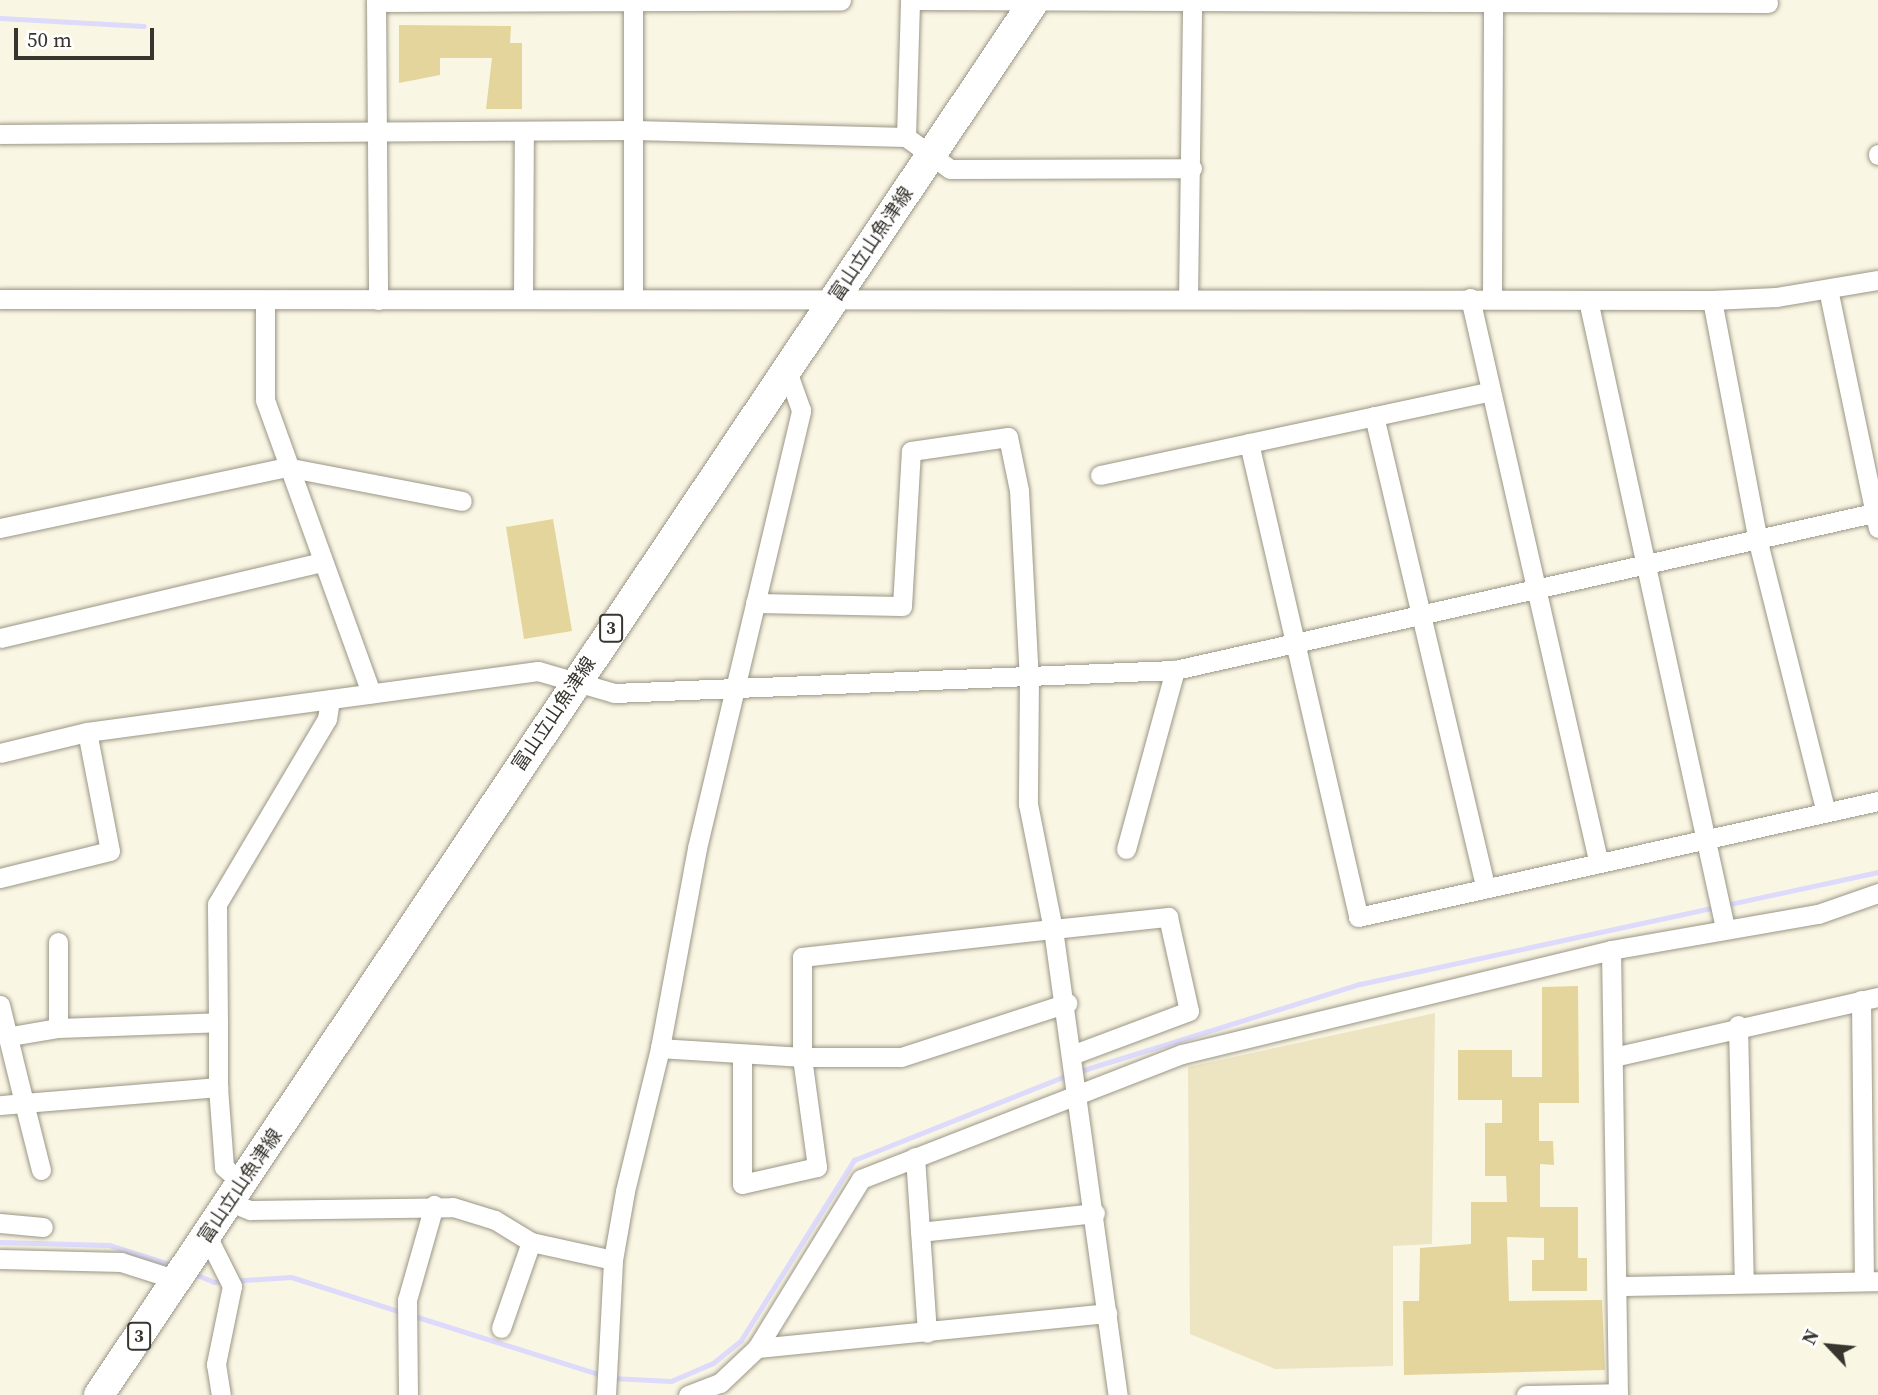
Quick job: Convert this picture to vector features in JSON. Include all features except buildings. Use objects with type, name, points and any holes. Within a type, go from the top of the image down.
[{"type":"main road","name":"富山立山魚津線","points":[[99,1395],[1034,2]]},
{"type":"street","points":[[633,0],[633,299]]},
{"type":"street","points":[[378,300],[376,1],[841,0]]},
{"type":"street","points":[[906,137],[910,0]]},
{"type":"street","points":[[918,0],[1768,3]]},
{"type":"street","points":[[1188,299],[1192,168],[1192,1]]},
{"type":"street","points":[[1492,297],[1493,1]]},
{"type":"street","points":[[0,134],[634,130],[906,137],[933,152],[950,169],[1192,168]]},
{"type":"street","points":[[523,299],[524,132]]},
{"type":"street","points":[[0,299],[1188,299],[1325,304],[1492,297],[1712,300],[1828,289],[1878,279]]},
{"type":"street","points":[[0,753],[86,732],[538,671],[574,685],[614,694],[1175,670],[1417,616],[1535,586],[1877,517],[1828,289]]},
{"type":"street","points":[[1470,298],[1486,392],[1535,586],[1598,860]]},
{"type":"street","points":[[1588,300],[1644,564],[1709,837],[1725,925]]},
{"type":"street","points":[[1712,300],[1758,542],[1826,812]]},
{"type":"street","points":[[265,301],[265,400],[286,467],[371,694]]},
{"type":"street","points":[[607,1392],[612,1260],[660,1048],[733,688],[801,410],[787,371]]},
{"type":"street","points":[[1100,475],[1486,392]]},
{"type":"street","points":[[1374,416],[1417,616],[1485,887]]},
{"type":"street","points":[[755,603],[902,606],[911,451],[1008,437],[1018,490],[1029,678],[1028,804],[1067,1003],[1118,1395]]},
{"type":"street","points":[[1249,443],[1358,917],[1598,860],[1878,801]]},
{"type":"street","points":[[0,528],[286,467],[461,501]]},
{"type":"street","points":[[0,638],[322,562]]},
{"type":"street","points":[[1126,849],[1175,670]]},
{"type":"street","points":[[330,699],[327,719],[217,904],[218,1087],[224,1167],[236,1192],[250,1210],[434,1205],[495,1220],[531,1242],[612,1260]]},
{"type":"street","points":[[0,878],[110,851],[86,732]]},
{"type":"street","points":[[688,1395],[720,1383],[757,1349],[861,1179],[1079,1088],[1182,1054],[1611,950],[1725,925],[1818,914],[1878,893]]},
{"type":"street","points":[[742,1057],[742,1184],[817,1167],[802,1057],[803,957],[1168,917],[1189,1011],[1074,1057]]},
{"type":"street","points":[[58,942],[58,1028]]},
{"type":"street","points":[[1525,1395],[1618,1394],[1621,1286],[1611,950]]},
{"type":"street","points":[[1614,1057],[1738,1025],[1870,998],[1871,1281],[1621,1286]]},
{"type":"street","points":[[660,1048],[742,1057],[901,1057],[1067,1003]]},
{"type":"street","points":[[0,1005],[11,1036],[41,1170]]},
{"type":"street","points":[[11,1036],[58,1028],[218,1023]]},
{"type":"street","points":[[1738,1025],[1744,1283]]},
{"type":"street","points":[[0,1105],[218,1087]]},
{"type":"street","points":[[915,1157],[927,1333]]},
{"type":"street","points":[[408,1395],[405,1326],[407,1300],[434,1205]]},
{"type":"street","points":[[920,1232],[1095,1213]]},
{"type":"street","points":[[0,1223],[43,1227]]},
{"type":"street","points":[[501,1328],[531,1242]]},
{"type":"street","points":[[0,1259],[188,1263],[223,1268],[232,1286],[216,1364],[221,1395]]},
{"type":"street","points":[[757,1349],[1107,1313]]},
{"type":"shaded area","points":[[1435,1013],[1432,1244],[1393,1246],[1393,1366],[1275,1369],[1190,1334],[1188,1067]]},
{"type":"waterway","points":[[0,18],[144,26]]},
{"type":"waterway","points":[[1077,1072],[1360,984],[1878,872]]},
{"type":"waterway","points":[[611,1378],[671,1381],[713,1363],[741,1340],[854,1160],[1068,1075]]},
{"type":"waterway","points":[[0,1242],[109,1245],[173,1265]]},
{"type":"waterway","points":[[192,1273],[214,1282],[291,1277],[401,1312]]},
{"type":"waterway","points":[[411,1315],[601,1375]]}]
